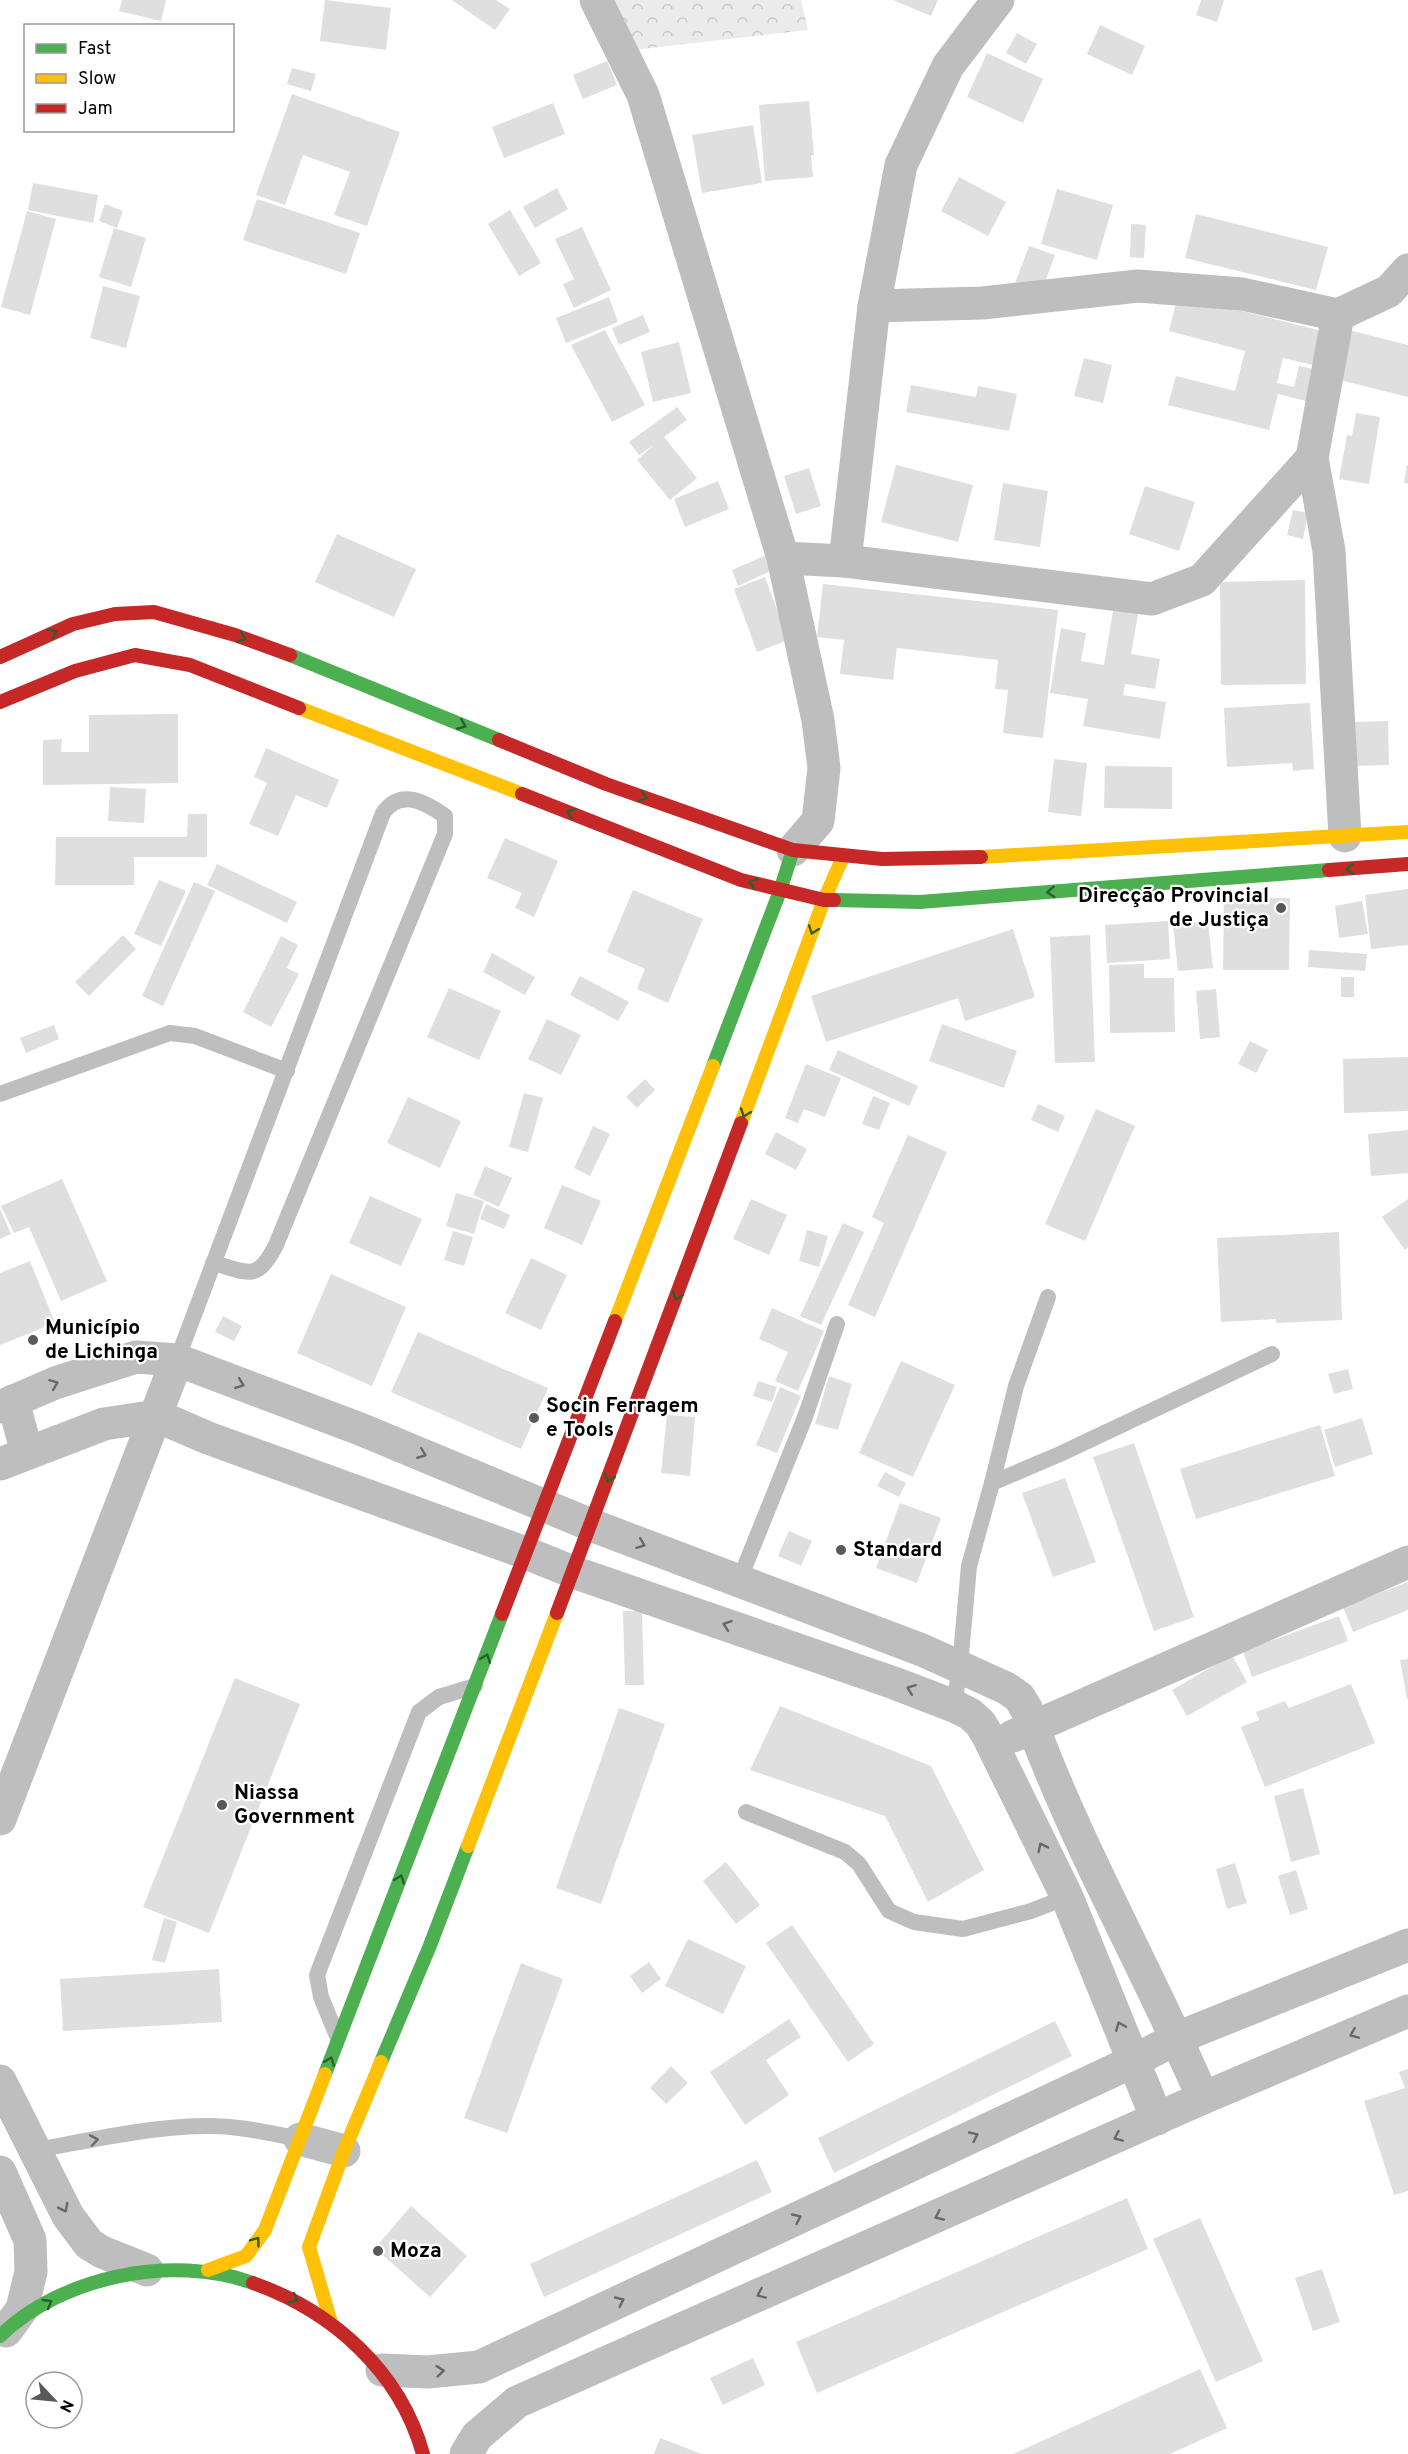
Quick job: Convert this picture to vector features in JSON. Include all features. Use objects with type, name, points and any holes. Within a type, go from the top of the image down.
[{"type":"street","points":[[208,2270],[246,2256],[261,2235],[338,2040],[386,1930],[442,1786],[475,1685],[780,891],[793,850],[818,821],[824,768],[818,720],[783,558],[643,95],[596,0]]},
{"type":"street","points":[[844,561],[874,306],[901,165],[948,66],[998,0]]},
{"type":"street","points":[[874,306],[982,303],[1138,286],[1242,294],[1338,315],[1389,291],[1408,270]]},
{"type":"street","points":[[1338,315],[1312,458],[1329,551],[1346,836]]},
{"type":"street","points":[[783,558],[844,561],[1152,599],[1202,580],[1312,458]]},
{"type":"street","points":[[0,657],[73,624],[154,612],[235,635],[308,661],[428,717],[500,746],[793,850],[882,859],[994,857],[1408,832]]},
{"type":"street","points":[[0,702],[132,650],[190,665],[417,747],[741,880],[824,900],[920,902],[1408,864]]},
{"type":"street","points":[[818,821],[843,856]]},
{"type":"street","points":[[330,2319],[309,2247],[480,1800],[573,1572],[824,900],[843,856]]},
{"type":"street","points":[[1157,2119],[1067,1897],[980,1723],[970,1714],[883,1679],[573,1572],[157,1416],[104,1424],[14,1458],[7,1404],[55,1383],[136,1357],[177,1360],[360,1429],[591,1525],[960,1666],[1006,1688],[1019,1697],[1028,1710],[1065,1804],[1177,2038],[1203,2098]]},
{"type":"street","points":[[0,1819],[177,1360]]},
{"type":"street","points":[[992,1746],[1408,1562]]},
{"type":"street","points":[[382,2370],[428,2372],[479,2367],[1134,2061],[1177,2038],[1408,1945]]},
{"type":"street","points":[[466,2454],[477,2436],[518,2402],[1203,2098],[1408,2011]]},
{"type":"street","points":[[0,2081],[68,2216],[89,2244],[102,2252],[147,2270]]},
{"type":"street","points":[[300,2139],[344,2151]]},
{"type":"street","points":[[3,2333],[22,2309],[31,2272],[30,2240],[0,2172],[36,2150]]},
{"type":"street","points":[[3,2333],[49,2301],[96,2281],[147,2270],[208,2270],[272,2287],[330,2319],[382,2370],[419,2436],[423,2454]]},
{"type":"lane","points":[[177,1360],[213,1263],[287,1071],[383,813],[389,804],[401,798],[428,804],[445,816],[446,834],[276,1245],[259,1271],[252,1273],[213,1263]]},
{"type":"lane","points":[[0,1094],[170,1033],[204,1039],[287,1071]]},
{"type":"lane","points":[[954,1706],[969,1566],[1016,1386],[1048,1297]]},
{"type":"lane","points":[[739,1581],[794,1447],[837,1324]]},
{"type":"lane","points":[[992,1483],[1060,1454],[1272,1354]]},
{"type":"lane","points":[[338,2040],[321,1997],[317,1975],[410,1734],[419,1712],[439,1697],[475,1685]]},
{"type":"lane","points":[[746,1812],[845,1852],[859,1864],[889,1911],[914,1922],[963,1929],[1031,1911],[1067,1897]]},
{"type":"lane","points":[[36,2150],[137,2132],[205,2126],[248,2129],[300,2139]]},
{"type":"green space","points":[[592,0],[801,0],[808,30],[625,51]]},
{"type":"building","points":[[122,0],[166,0],[161,21],[119,11]]},
{"type":"building","points":[[325,0],[391,8],[386,50],[320,41]]},
{"type":"building","points":[[452,0],[496,0],[510,9],[495,30]]},
{"type":"building","points":[[893,0],[938,0],[931,16]]},
{"type":"building","points":[[1201,0],[1224,0],[1217,22],[1196,15]]},
{"type":"building","points":[[1100,25],[1145,46],[1132,75],[1087,54]]},
{"type":"building","points":[[1017,33],[1037,44],[1026,64],[1006,53]]},
{"type":"building","points":[[987,53],[1043,79],[1023,123],[967,97]]},
{"type":"building","points":[[607,61],[617,85],[583,99],[573,75]]},
{"type":"building","points":[[292,68],[316,74],[311,91],[287,84]]},
{"type":"building","points":[[292,94],[400,132],[367,226],[334,215],[350,172],[303,155],[285,205],[256,195]]},
{"type":"building","points":[[809,101],[814,155],[811,155],[813,177],[765,181],[759,105]]},
{"type":"building","points":[[553,103],[565,134],[504,158],[492,127]]},
{"type":"building","points":[[753,125],[762,183],[702,193],[692,135]]},
{"type":"building","points":[[959,177],[1006,202],[988,236],[941,211]]},
{"type":"building","points":[[33,183],[98,195],[93,223],[28,210]]},
{"type":"building","points":[[557,188],[568,209],[535,228],[523,207]]},
{"type":"building","points":[[1057,189],[1113,205],[1097,260],[1041,244]]},
{"type":"building","points":[[257,199],[360,233],[346,274],[243,240]]},
{"type":"building","points":[[105,204],[123,211],[117,228],[99,221]]},
{"type":"building","points":[[510,210],[541,263],[519,276],[488,224]]},
{"type":"building","points":[[27,211],[56,219],[30,315],[1,307]]},
{"type":"building","points":[[1196,214],[1328,247],[1316,290],[1185,258]]},
{"type":"building","points":[[1131,224],[1146,225],[1144,258],[1130,257]]},
{"type":"building","points":[[582,227],[611,290],[574,308],[563,284],[574,279],[555,239]]},
{"type":"building","points":[[114,228],[146,238],[131,287],[99,277]]},
{"type":"building","points":[[1029,246],[1055,255],[1041,293],[1015,283]]},
{"type":"building","points":[[103,286],[140,296],[126,348],[90,338]]},
{"type":"building","points":[[1178,295],[1326,332],[1317,366],[1283,358],[1277,383],[1294,387],[1299,366],[1318,370],[1310,402],[1278,394],[1269,430],[1168,405],[1176,376],[1235,391],[1245,351],[1169,331]]},
{"type":"building","points":[[609,297],[618,322],[566,343],[556,318]]},
{"type":"building","points":[[643,315],[650,332],[619,345],[612,328]]},
{"type":"building","points":[[605,330],[645,405],[612,422],[571,345]]},
{"type":"building","points":[[1349,330],[1408,345],[1408,397],[1336,379]]},
{"type":"building","points":[[679,342],[691,393],[653,402],[641,352]]},
{"type":"building","points":[[1084,358],[1112,365],[1103,403],[1074,396]]},
{"type":"building","points":[[911,385],[976,397],[978,386],[1017,394],[1009,431],[906,412]]},
{"type":"building","points":[[677,407],[687,420],[664,437],[697,478],[670,500],[637,460],[654,445],[639,455],[629,442]]},
{"type":"building","points":[[1356,413],[1380,417],[1369,484],[1339,479],[1347,435],[1352,436]]},
{"type":"building","points":[[896,465],[973,485],[958,542],[881,522]]},
{"type":"building","points":[[1408,465],[1408,484],[1404,483]]},
{"type":"building","points":[[809,468],[821,506],[796,514],[784,476]]},
{"type":"building","points":[[718,481],[729,509],[685,527],[674,499]]},
{"type":"building","points":[[1003,483],[1048,491],[1040,547],[994,540]]},
{"type":"building","points":[[1145,486],[1195,502],[1179,551],[1129,534]]},
{"type":"building","points":[[1293,510],[1308,513],[1303,539],[1287,535]]},
{"type":"building","points":[[337,534],[416,569],[394,617],[315,582]]},
{"type":"building","points":[[766,555],[773,570],[738,586],[732,570]]},
{"type":"building","points":[[765,577],[788,640],[757,652],[734,589]]},
{"type":"building","points":[[1305,580],[1306,684],[1221,685],[1220,582]]},
{"type":"building","points":[[823,584],[1058,610],[1043,738],[1003,733],[1008,690],[995,689],[998,660],[897,648],[893,680],[840,674],[844,640],[817,637]]},
{"type":"building","points":[[1114,605],[1139,609],[1131,654],[1160,659],[1155,689],[1125,684],[1123,695],[1166,702],[1160,739],[1083,726],[1088,699],[1050,693],[1061,628],[1086,633],[1081,661],[1104,665]]},
{"type":"building","points":[[1310,703],[1314,769],[1293,771],[1292,763],[1227,767],[1224,708]]},
{"type":"building","points":[[178,714],[178,783],[43,785],[43,740],[62,739],[61,752],[89,752],[89,715]]},
{"type":"building","points":[[1388,721],[1389,765],[1352,766],[1352,722]]},
{"type":"building","points":[[266,748],[339,780],[327,808],[296,795],[278,836],[249,824],[267,783],[254,777]]},
{"type":"building","points":[[1054,759],[1087,763],[1081,816],[1048,812]]},
{"type":"building","points":[[1105,766],[1172,767],[1172,809],[1104,808]]},
{"type":"building","points":[[110,787],[146,789],[144,823],[108,821]]},
{"type":"building","points":[[188,814],[207,814],[207,857],[134,857],[134,885],[55,885],[56,837],[187,837]]},
{"type":"building","points":[[505,838],[558,861],[534,917],[515,908],[522,893],[487,878]]},
{"type":"building","points":[[217,864],[297,902],[287,923],[207,885]]},
{"type":"building","points":[[159,880],[186,891],[161,946],[134,934]]},
{"type":"building","points":[[194,882],[215,891],[163,1006],[142,996]]},
{"type":"building","points":[[1408,889],[1408,945],[1371,949],[1365,895]]},
{"type":"building","points":[[633,890],[703,919],[668,1003],[637,989],[645,969],[607,952]]},
{"type":"building","points":[[1224,898],[1290,898],[1289,970],[1223,970]]},
{"type":"building","points":[[1362,901],[1368,934],[1339,938],[1335,906]]},
{"type":"building","points":[[1168,921],[1170,959],[1107,963],[1105,925]]},
{"type":"building","points":[[1208,921],[1213,968],[1178,971],[1173,925]]},
{"type":"building","points":[[1013,929],[1035,997],[965,1021],[958,998],[826,1042],[811,996]]},
{"type":"building","points":[[123,935],[136,949],[89,996],[75,982]]},
{"type":"building","points":[[1090,935],[1095,1062],[1055,1063],[1050,937]]},
{"type":"building","points":[[281,936],[298,945],[287,968],[299,974],[271,1027],[243,1012]]},
{"type":"building","points":[[1309,950],[1367,954],[1365,971],[1308,967]]},
{"type":"building","points":[[492,953],[535,977],[525,995],[483,972]]},
{"type":"building","points":[[1144,964],[1144,978],[1174,978],[1175,1032],[1110,1033],[1109,965]]},
{"type":"building","points":[[580,976],[629,1002],[618,1021],[570,995]]},
{"type":"building","points":[[1341,977],[1354,977],[1354,997],[1341,997]]},
{"type":"building","points":[[449,988],[501,1011],[479,1060],[427,1037]]},
{"type":"building","points":[[1216,989],[1220,1037],[1200,1039],[1196,991]]},
{"type":"building","points":[[547,1019],[581,1035],[561,1075],[528,1059]]},
{"type":"building","points":[[942,1024],[1017,1051],[1004,1088],[929,1061]]},
{"type":"building","points":[[54,1025],[59,1039],[26,1053],[20,1038]]},
{"type":"building","points":[[1250,1041],[1268,1050],[1256,1073],[1238,1064]]},
{"type":"building","points":[[838,1050],[918,1086],[909,1106],[829,1070]]},
{"type":"building","points":[[1408,1057],[1408,1111],[1344,1113],[1343,1059]]},
{"type":"building","points":[[806,1064],[841,1078],[825,1117],[804,1109],[798,1123],[785,1118]]},
{"type":"building","points":[[645,1079],[655,1090],[637,1108],[626,1097]]},
{"type":"building","points":[[524,1093],[543,1098],[528,1152],[509,1147]]},
{"type":"building","points":[[873,1096],[890,1103],[879,1130],[862,1124]]},
{"type":"building","points":[[408,1097],[461,1121],[440,1168],[387,1143]]},
{"type":"building","points":[[1038,1104],[1065,1116],[1058,1132],[1031,1120]]},
{"type":"building","points":[[1096,1109],[1135,1126],[1085,1241],[1045,1224]]},
{"type":"building","points":[[593,1126],[610,1134],[590,1176],[574,1168]]},
{"type":"building","points":[[1408,1130],[1408,1173],[1371,1176],[1368,1134]]},
{"type":"building","points":[[776,1132],[807,1149],[796,1170],[765,1154]]},
{"type":"building","points":[[908,1135],[947,1152],[875,1317],[848,1305],[884,1223],[872,1217]]},
{"type":"building","points":[[485,1166],[512,1178],[499,1207],[473,1195]]},
{"type":"building","points":[[62,1179],[107,1281],[61,1301],[29,1227],[14,1233],[1,1206]]},
{"type":"building","points":[[562,1185],[601,1201],[582,1245],[544,1228]]},
{"type":"building","points":[[456,1193],[484,1201],[474,1234],[446,1226]]},
{"type":"building","points":[[370,1196],[422,1219],[401,1266],[349,1243]]},
{"type":"building","points":[[751,1199],[787,1215],[769,1255],[733,1239]]},
{"type":"building","points":[[1408,1199],[1408,1247],[1405,1250],[1382,1217]]},
{"type":"building","points":[[486,1204],[510,1215],[504,1229],[480,1219]]},
{"type":"building","points":[[0,1209],[11,1234],[0,1239]]},
{"type":"building","points":[[843,1223],[864,1232],[821,1325],[800,1316]]},
{"type":"building","points":[[807,1230],[828,1236],[819,1267],[799,1261]]},
{"type":"building","points":[[453,1231],[473,1237],[464,1266],[444,1260]]},
{"type":"building","points":[[1339,1232],[1342,1320],[1276,1323],[1276,1319],[1221,1322],[1217,1238]]},
{"type":"building","points":[[531,1258],[567,1275],[541,1330],[505,1313]]},
{"type":"building","points":[[30,1261],[55,1323],[0,1345],[0,1273]]},
{"type":"building","points":[[331,1274],[406,1307],[372,1386],[297,1353]]},
{"type":"building","points":[[772,1308],[824,1331],[798,1391],[775,1381],[788,1352],[759,1339]]},
{"type":"building","points":[[223,1316],[242,1326],[234,1341],[215,1332]]},
{"type":"building","points":[[418,1332],[548,1388],[521,1449],[391,1392]]},
{"type":"building","points":[[901,1361],[955,1385],[913,1477],[859,1453]]},
{"type":"building","points":[[1348,1369],[1353,1389],[1334,1394],[1328,1374]]},
{"type":"building","points":[[829,1376],[852,1384],[838,1430],[815,1424]]},
{"type":"building","points":[[758,1381],[777,1387],[772,1402],[753,1396]]},
{"type":"building","points":[[780,1387],[801,1396],[777,1453],[756,1445]]},
{"type":"building","points":[[667,1415],[695,1417],[690,1476],[661,1473]]},
{"type":"building","points":[[1362,1418],[1373,1454],[1335,1467],[1324,1430]]},
{"type":"building","points":[[1320,1425],[1335,1476],[1196,1519],[1180,1469]]},
{"type":"building","points":[[1134,1443],[1194,1617],[1154,1631],[1093,1457]]},
{"type":"building","points":[[885,1472],[906,1483],[899,1497],[877,1486]]},
{"type":"building","points":[[1065,1478],[1096,1562],[1053,1577],[1022,1493]]},
{"type":"building","points":[[900,1503],[941,1518],[917,1583],[876,1568]]},
{"type":"building","points":[[789,1531],[812,1541],[801,1566],[778,1556]]},
{"type":"building","points":[[1408,1582],[1408,1610],[1353,1632],[1343,1607]]},
{"type":"building","points":[[623,1611],[642,1611],[644,1685],[625,1685]]},
{"type":"building","points":[[1339,1616],[1348,1641],[1252,1677],[1243,1651]]},
{"type":"building","points":[[1232,1655],[1247,1682],[1187,1716],[1172,1690]]},
{"type":"building","points":[[1408,1659],[1408,1698],[1407,1699],[1400,1660]]},
{"type":"building","name":"Niassa Government","points":[[235,1678],[300,1704],[209,1933],[143,1907]]},
{"type":"building","points":[[1351,1684],[1375,1743],[1265,1787],[1241,1727],[1259,1720],[1256,1712],[1285,1701],[1289,1708]]},
{"type":"building","points":[[780,1706],[931,1766],[984,1870],[928,1902],[885,1816],[750,1770]]},
{"type":"building","points":[[619,1708],[665,1724],[601,1904],[556,1888]]},
{"type":"building","points":[[1303,1788],[1320,1854],[1291,1862],[1274,1796]]},
{"type":"building","points":[[726,1862],[760,1905],[736,1924],[703,1881]]},
{"type":"building","points":[[1235,1863],[1247,1903],[1227,1909],[1216,1869]]},
{"type":"building","points":[[1296,1870],[1308,1909],[1290,1915],[1278,1876]]},
{"type":"building","points":[[164,1918],[177,1922],[165,1963],[152,1960]]},
{"type":"building","points":[[792,1925],[874,2044],[848,2062],[766,1943]]},
{"type":"building","points":[[688,1939],[746,1966],[723,2014],[665,1986]]},
{"type":"building","points":[[649,1962],[661,1979],[642,1993],[630,1976]]},
{"type":"building","points":[[521,1963],[563,1979],[507,2133],[464,2118]]},
{"type":"building","points":[[219,1969],[222,2022],[63,2031],[60,1979]]},
{"type":"building","points":[[789,2019],[801,2037],[766,2060],[789,2095],[745,2125],[710,2072]]},
{"type":"building","points":[[1055,2021],[1072,2056],[834,2173],[818,2138]]},
{"type":"building","points":[[671,2066],[688,2083],[666,2104],[650,2088]]},
{"type":"building","points":[[1408,2069],[1408,2191],[1394,2195],[1364,2101],[1405,2088],[1399,2072]]},
{"type":"building","points":[[757,2160],[772,2192],[544,2297],[530,2264]]},
{"type":"building","points":[[1127,2198],[1148,2249],[817,2393],[796,2342]]},
{"type":"building","points":[[411,2206],[467,2256],[430,2297],[375,2248]]},
{"type":"building","points":[[1200,2218],[1263,2361],[1216,2382],[1153,2239]]},
{"type":"building","points":[[1322,2269],[1340,2322],[1313,2331],[1295,2278]]},
{"type":"building","points":[[753,2358],[765,2385],[723,2405],[710,2378]]},
{"type":"building","points":[[1200,2369],[1227,2428],[1170,2454],[1013,2454]]},
{"type":"building","points":[[660,2438],[702,2454],[654,2454]]},
{"type":"traffic: fast","points":[[290,655],[499,740]]},
{"type":"traffic: fast","points":[[713,1066],[780,891],[793,850]]},
{"type":"traffic: fast","points":[[834,900],[920,902],[1329,870]]},
{"type":"traffic: fast","points":[[325,2074],[502,1614]]},
{"type":"traffic: fast","points":[[381,2062],[429,1948],[468,1846]]},
{"type":"traffic: fast","points":[[0,2336],[25,2315],[54,2298],[86,2285],[119,2276],[154,2271],[188,2271],[221,2274],[253,2283]]},
{"type":"traffic: slow","points":[[299,708],[522,794]]},
{"type":"traffic: slow","points":[[981,857],[1408,832]]},
{"type":"traffic: slow","points":[[741,1123],[824,900],[843,857]]},
{"type":"traffic: slow","points":[[615,1321],[713,1066]]},
{"type":"traffic: slow","points":[[468,1846],[557,1613]]},
{"type":"traffic: slow","points":[[330,2319],[309,2247],[344,2151],[381,2062]]},
{"type":"traffic: slow","points":[[208,2270],[246,2256],[265,2230],[325,2074]]},
{"type":"traffic: jam","points":[[0,657],[73,624],[115,614],[154,612],[235,635],[290,655]]},
{"type":"traffic: jam","points":[[0,702],[75,671],[135,655],[190,665],[299,708]]},
{"type":"traffic: jam","points":[[499,740],[606,784],[793,850],[882,859],[981,857]]},
{"type":"traffic: jam","points":[[522,794],[741,880],[824,900],[834,900]]},
{"type":"traffic: jam","points":[[1329,870],[1408,864]]},
{"type":"traffic: jam","points":[[557,1613],[741,1123]]},
{"type":"traffic: jam","points":[[502,1614],[615,1321]]},
{"type":"traffic: jam","points":[[253,2283],[310,2310],[359,2348],[398,2396],[423,2454]]},
{"type":"place","name":"Direcção Provincial de Justiça","points":[[1281,908]]},
{"type":"place","name":"Município de Lichinga","points":[[33,1340]]},
{"type":"place","name":"Socin Ferragem e Tools","points":[[534,1418]]},
{"type":"place","name":"Standard","points":[[841,1550]]},
{"type":"place","name":"Niassa Government","points":[[222,1805]]},
{"type":"place","name":"Moza","points":[[378,2251]]}]
